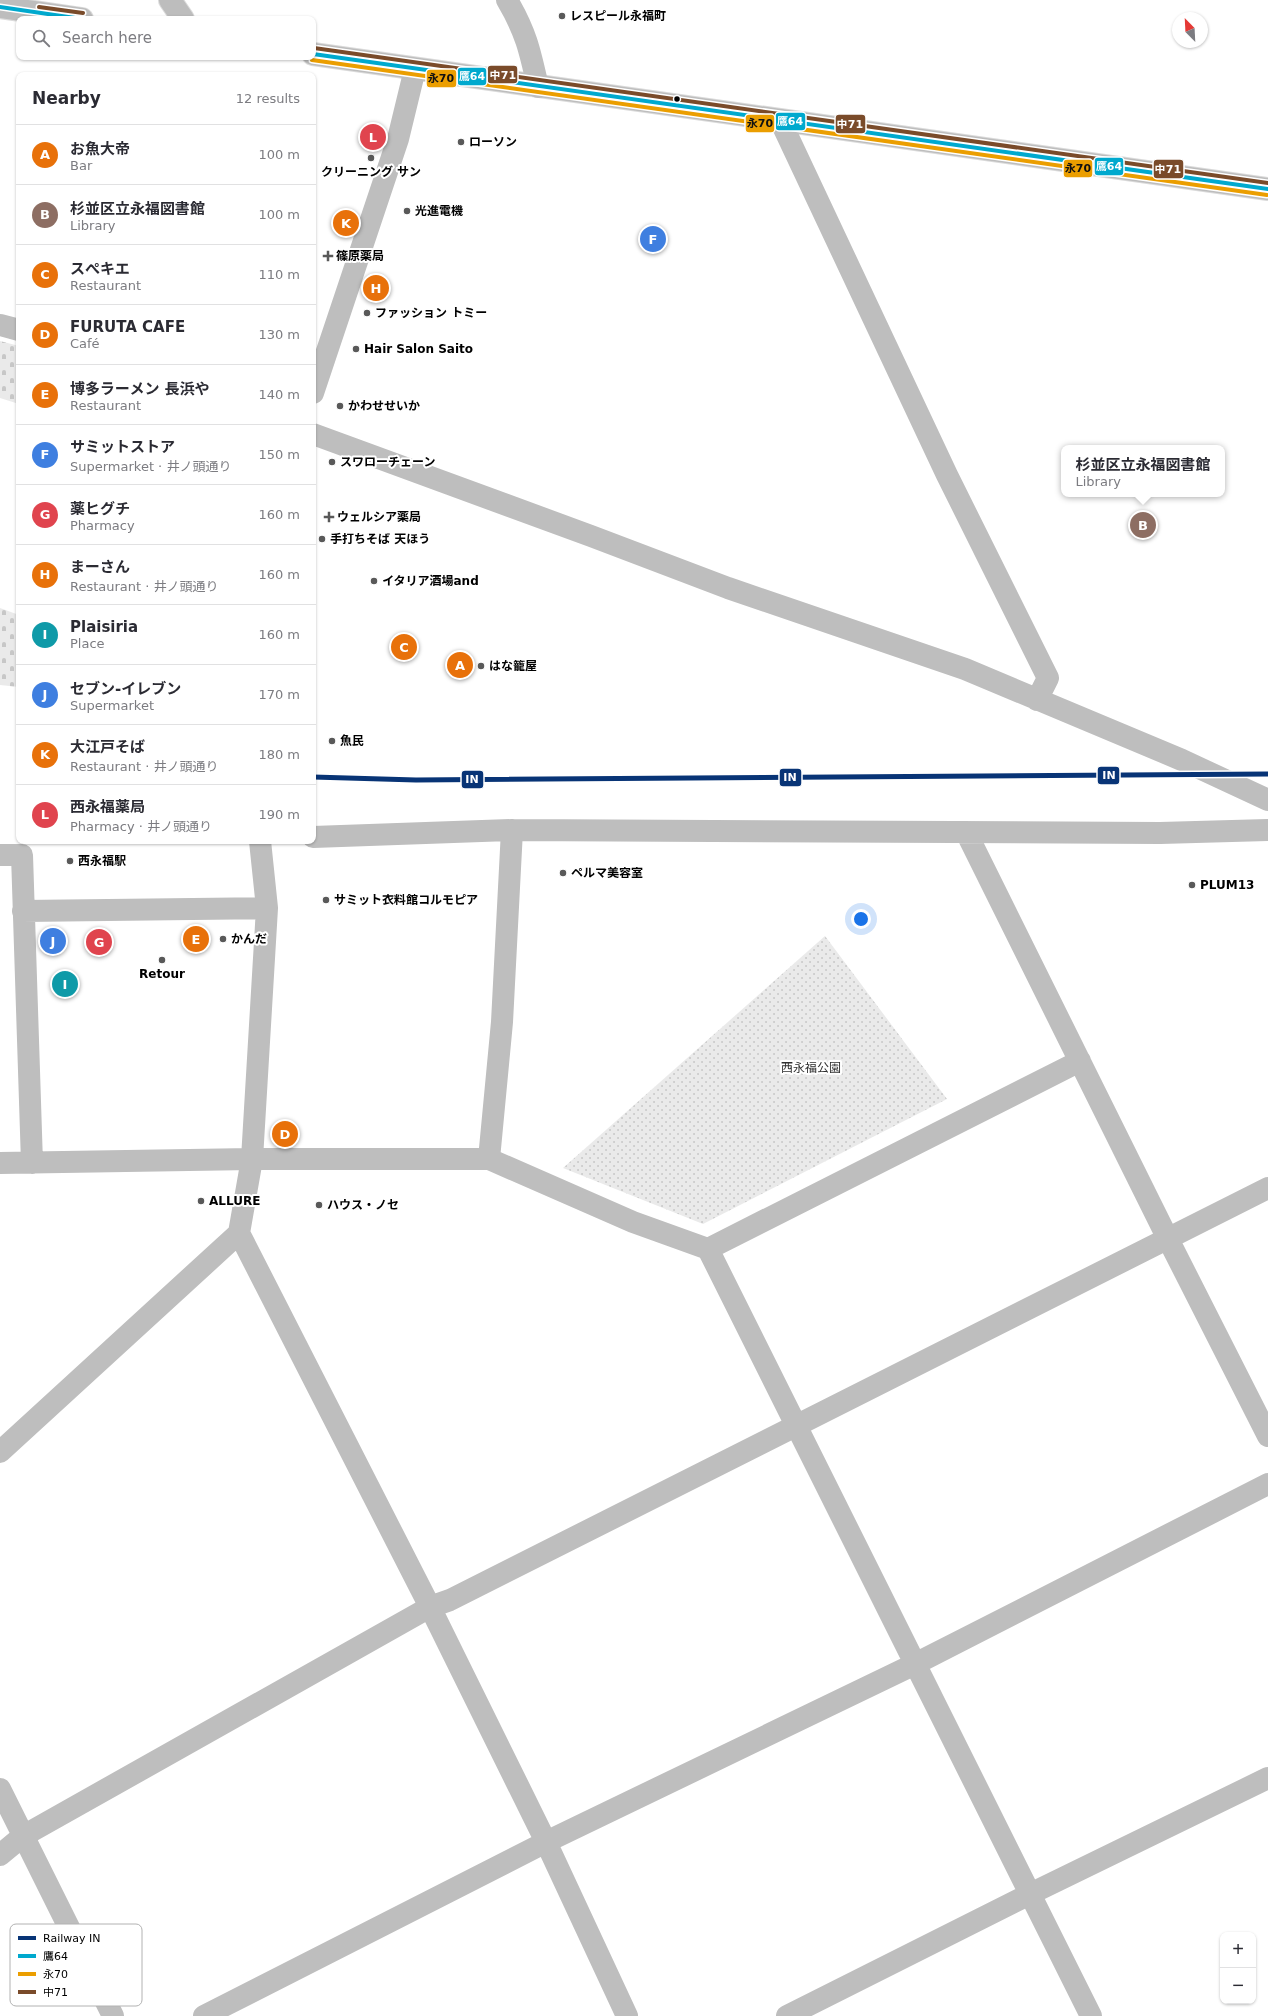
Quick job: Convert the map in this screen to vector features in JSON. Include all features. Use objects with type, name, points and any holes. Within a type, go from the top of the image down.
[{"type":"main road","points":[[170,0],[181,16]]},
{"type":"main road","points":[[0,7],[44,6],[73,16]]},
{"type":"main road","points":[[316,54],[1268,189]]},
{"type":"street","points":[[507,0],[519,20],[529,42],[538,87]]},
{"type":"street","points":[[316,384],[398,139],[415,69]]},
{"type":"street","points":[[780,120],[947,474],[1048,678],[1037,700]]},
{"type":"street","points":[[0,325],[16,329]]},
{"type":"street","points":[[316,435],[728,588],[965,669],[1182,760],[1268,800]]},
{"type":"street","points":[[316,837],[512,830],[1160,833],[1268,830]]},
{"type":"street","points":[[489,1158],[502,1022],[512,830]]},
{"type":"street","points":[[966,832],[1167,1238],[1268,1436]]},
{"type":"street","points":[[260,844],[267,908],[252,1158],[239,1233],[430,1608],[546,1842],[627,2016]]},
{"type":"street","points":[[0,854],[22,855],[32,1163]]},
{"type":"street","points":[[23,911],[267,908]]},
{"type":"street","points":[[708,1249],[1080,1061]]},
{"type":"street","points":[[0,1163],[252,1158],[489,1158],[633,1222],[708,1249],[1090,2016]]},
{"type":"street","points":[[0,1855],[22,1836],[430,1608],[450,1600],[1268,1188]]},
{"type":"street","points":[[0,1452],[239,1233]]},
{"type":"street","points":[[204,2016],[546,1842],[915,1664],[1268,1484]]},
{"type":"street","points":[[788,2016],[1030,1894],[1268,1778]]},
{"type":"street","points":[[0,1789],[66,1924]]},
{"type":"street","points":[[108,2006],[113,2016]]},
{"type":"green space","points":[[0,341],[16,345],[16,403],[0,398]]},
{"type":"green space","points":[[0,608],[16,614],[16,687],[0,685]]},
{"type":"green space","name":"西永福公園","points":[[825,936],[947,1099],[703,1224],[563,1168]]},
{"type":"rail line","name":"IN","points":[[316,777],[416,780],[1268,774]]},
{"type":"transit line","name":"鷹64","points":[[0,7],[62,16]]},
{"type":"transit line","name":"中71","points":[[39,7],[83,13]]},
{"type":"transit line","name":"中71","points":[[316,48],[1268,183]]},
{"type":"transit line","name":"鷹64","points":[[316,54],[1268,189]]},
{"type":"transit line","name":"永70","points":[[312,60],[1267,195]]},
{"type":"place","name":"レスピール永福町","points":[[562,16]]},
{"type":"place","name":"西永福薬局","points":[[373,137]]},
{"type":"place","name":"ローソン","points":[[461,142]]},
{"type":"place","name":"クリーニング サン","points":[[371,158]]},
{"type":"place","name":"光進電機","points":[[407,211]]},
{"type":"place","name":"大江戸そば","points":[[346,223]]},
{"type":"place","name":"サミットストア","points":[[653,239]]},
{"type":"place","name":"篠原薬局","points":[[328,256]]},
{"type":"place","name":"まーさん","points":[[376,288]]},
{"type":"place","name":"ファッション トミー","points":[[367,313]]},
{"type":"place","name":"Hair Salon Saito","points":[[356,349]]},
{"type":"place","name":"かわせせいか","points":[[340,406]]},
{"type":"place","name":"スワローチェーン","points":[[332,462]]},
{"type":"place","name":"ウェルシア薬局","points":[[329,517]]},
{"type":"place","name":"杉並区立永福図書館","points":[[1143,525]]},
{"type":"place","name":"手打ちそば 天ほう","points":[[322,539]]},
{"type":"place","name":"イタリア酒場and","points":[[374,581]]},
{"type":"place","name":"スぺキエ","points":[[404,647]]},
{"type":"place","name":"お魚大帝","points":[[460,665]]},
{"type":"place","name":"はな籠屋","points":[[481,666]]},
{"type":"place","name":"魚民","points":[[332,741]]},
{"type":"place","name":"西永福駅","points":[[70,861]]},
{"type":"place","name":"ペルマ美容室","points":[[563,873]]},
{"type":"place","name":"PLUM13","points":[[1192,885]]},
{"type":"place","name":"サミット衣料館コルモピア","points":[[326,900]]},
{"type":"place","name":"博多ラーメン 長浜や","points":[[196,939]]},
{"type":"place","name":"かんだ","points":[[223,939]]},
{"type":"place","name":"セブン-イレブン","points":[[53,941]]},
{"type":"place","name":"薬ヒグチ","points":[[99,942]]},
{"type":"place","name":"Retour","points":[[162,960]]},
{"type":"place","name":"Plaisiria","points":[[65,984]]},
{"type":"place","name":"FURUTA CAFE","points":[[285,1134]]},
{"type":"place","name":"ALLURE","points":[[201,1201]]},
{"type":"place","name":"ハウス・ノセ","points":[[319,1205]]}]
